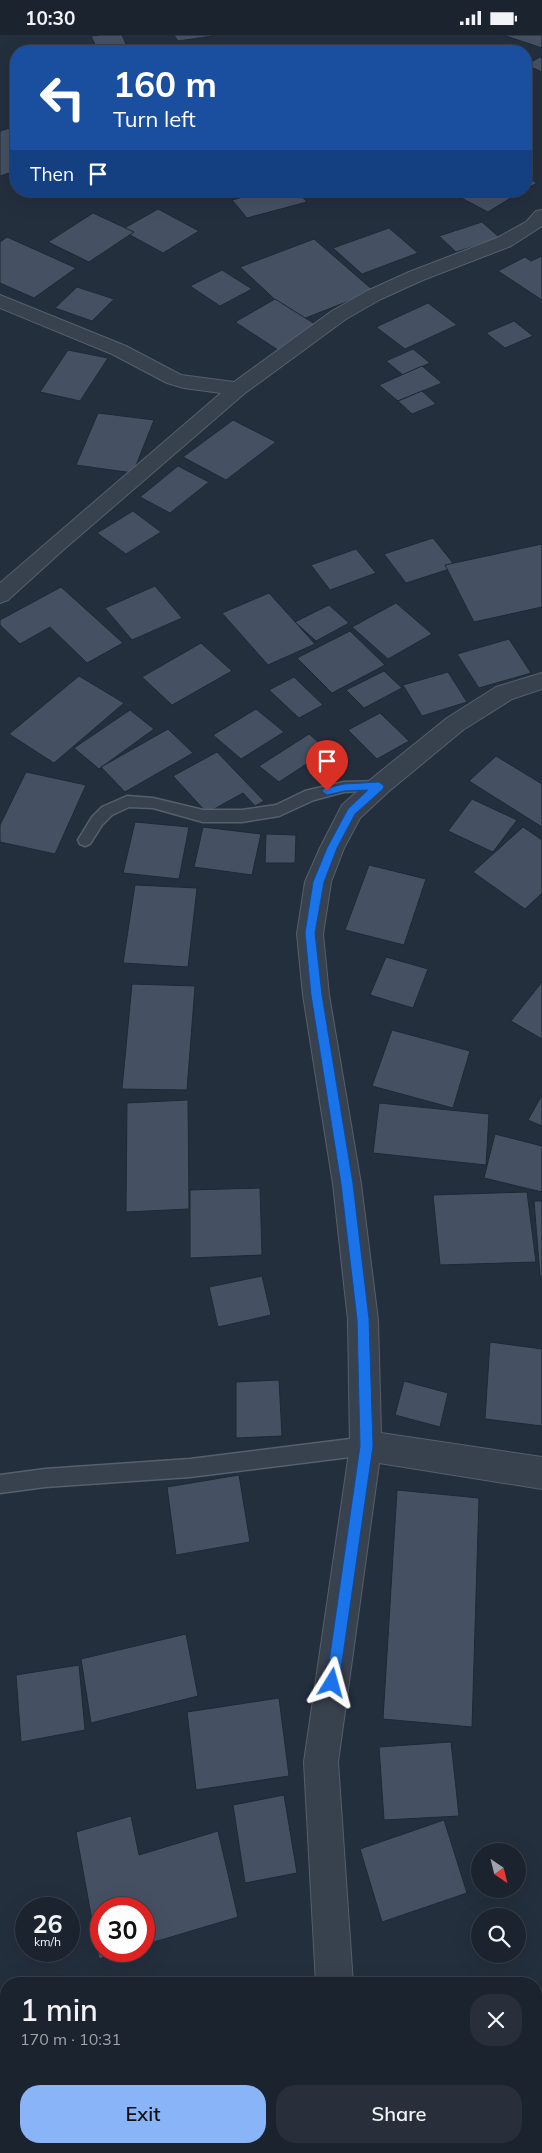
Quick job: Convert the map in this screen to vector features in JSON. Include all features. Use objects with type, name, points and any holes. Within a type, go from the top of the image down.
[{"type":"street","points":[[0,595],[54,546],[238,389],[339,315],[367,299],[416,276],[504,242],[532,226],[542,215]]},
{"type":"street","points":[[0,301],[120,350],[184,383],[238,389]]},
{"type":"street","points":[[335,1977],[321,1762],[366,1446],[363,1319],[347,1184],[316,995],[310,933],[318,882],[332,848],[351,812],[379,786],[455,725],[504,693],[542,681]]},
{"type":"street","points":[[366,1446],[542,1473]]},
{"type":"lane","points":[[86,840],[97,821],[107,811],[126,801],[152,803],[203,816],[242,816],[279,809],[310,795],[344,787],[379,786]]},
{"type":"lane","points":[[0,1484],[45,1478],[190,1467],[366,1446]]},
{"type":"building","points":[[122,35],[126,45],[95,45],[91,36]]},
{"type":"building","points":[[174,35],[212,35],[213,36],[178,41]]},
{"type":"building","points":[[503,35],[542,35],[542,48]]},
{"type":"building","points":[[540,57],[542,58],[542,72],[532,68],[532,62]]},
{"type":"building","points":[[10,128],[10,173],[0,176],[0,131]]},
{"type":"building","points":[[243,197],[302,197],[307,202],[247,218],[232,200]]},
{"type":"building","points":[[459,197],[512,197],[488,212]]},
{"type":"building","points":[[158,209],[199,231],[163,253],[121,230]]},
{"type":"building","points":[[93,213],[134,232],[89,262],[48,242]]},
{"type":"building","points":[[482,222],[500,238],[456,252],[439,236]]},
{"type":"building","points":[[389,228],[418,253],[362,274],[333,248]]},
{"type":"building","points":[[7,237],[76,268],[34,298],[0,283],[0,242]]},
{"type":"building","points":[[314,239],[374,291],[298,321],[240,267]]},
{"type":"building","points":[[542,256],[542,300],[498,271],[525,257],[531,261]]},
{"type":"building","points":[[222,270],[252,289],[220,306],[190,286]]},
{"type":"building","points":[[77,287],[114,299],[92,321],[55,308]]},
{"type":"building","points":[[275,299],[318,326],[278,350],[235,322]]},
{"type":"building","points":[[428,303],[457,325],[405,349],[376,327]]},
{"type":"building","points":[[514,321],[533,336],[505,348],[486,333]]},
{"type":"building","points":[[413,349],[430,363],[403,375],[386,361]]},
{"type":"building","points":[[68,350],[108,358],[80,401],[40,392]]},
{"type":"building","points":[[422,366],[442,383],[398,401],[379,385]]},
{"type":"building","points":[[422,391],[436,404],[412,414],[398,401]]},
{"type":"building","points":[[98,413],[154,420],[133,473],[76,465]]},
{"type":"building","points":[[233,420],[276,442],[226,480],[183,457]]},
{"type":"building","points":[[178,466],[209,482],[170,513],[140,497]]},
{"type":"building","points":[[133,511],[161,532],[126,554],[97,533]]},
{"type":"building","points":[[433,538],[456,567],[406,583],[384,554]]},
{"type":"building","points":[[542,544],[542,607],[474,622],[445,565]]},
{"type":"building","points":[[356,549],[376,573],[330,590],[311,565]]},
{"type":"building","points":[[155,586],[182,618],[132,640],[105,608]]},
{"type":"building","points":[[61,587],[123,643],[87,663],[50,627],[20,644],[0,625],[0,620]]},
{"type":"building","points":[[269,593],[315,644],[268,665],[222,613]]},
{"type":"building","points":[[396,603],[432,634],[388,659],[352,627]]},
{"type":"building","points":[[329,605],[349,623],[316,641],[295,622]]},
{"type":"building","points":[[350,631],[385,665],[332,693],[297,658]]},
{"type":"building","points":[[509,639],[531,673],[479,688],[457,654]]},
{"type":"building","points":[[201,643],[232,671],[172,705],[142,677]]},
{"type":"building","points":[[384,671],[402,688],[364,708],[346,690]]},
{"type":"building","points":[[448,672],[467,702],[422,716],[403,685]]},
{"type":"building","points":[[79,676],[124,703],[54,763],[9,734]]},
{"type":"building","points":[[294,677],[323,705],[299,718],[269,690]]},
{"type":"building","points":[[256,709],[284,732],[241,759],[213,735]]},
{"type":"building","points":[[130,710],[154,729],[99,769],[74,748]]},
{"type":"building","points":[[380,713],[409,741],[377,759],[348,730]]},
{"type":"building","points":[[168,729],[193,753],[125,792],[101,767]]},
{"type":"building","points":[[309,734],[343,763],[326,774],[311,761],[279,782],[259,766]]},
{"type":"building","points":[[217,752],[264,801],[255,806],[243,793],[207,813],[173,776]]},
{"type":"building","points":[[496,756],[542,784],[542,827],[469,781]]},
{"type":"building","points":[[26,772],[86,785],[55,854],[0,842],[0,825]]},
{"type":"building","points":[[472,799],[517,820],[493,852],[448,831]]},
{"type":"building","points":[[135,822],[189,827],[179,879],[123,873]]},
{"type":"building","points":[[203,827],[261,834],[252,875],[194,867]]},
{"type":"building","points":[[523,827],[542,840],[542,893],[525,909],[473,872]]},
{"type":"building","points":[[266,834],[296,835],[295,863],[265,863]]},
{"type":"building","points":[[369,865],[426,879],[404,945],[345,930]]},
{"type":"building","points":[[135,885],[197,888],[188,967],[123,963]]},
{"type":"building","points":[[386,957],[428,969],[413,1008],[370,995]]},
{"type":"building","points":[[542,982],[542,1039],[511,1021]]},
{"type":"building","points":[[132,984],[195,986],[187,1090],[122,1089]]},
{"type":"building","points":[[392,1030],[470,1051],[453,1108],[372,1086]]},
{"type":"building","points":[[542,1095],[542,1126],[528,1120]]},
{"type":"building","points":[[188,1100],[189,1209],[126,1212],[127,1103]]},
{"type":"building","points":[[379,1103],[489,1114],[486,1165],[373,1153]]},
{"type":"building","points":[[495,1134],[542,1146],[542,1192],[484,1178]]},
{"type":"building","points":[[260,1188],[262,1255],[190,1258],[190,1190]]},
{"type":"building","points":[[527,1192],[536,1262],[440,1265],[433,1195]]},
{"type":"building","points":[[534,1201],[542,1201],[542,1276],[540,1276]]},
{"type":"building","points":[[262,1276],[271,1315],[218,1327],[209,1287]]},
{"type":"building","points":[[490,1342],[542,1349],[542,1426],[485,1419]]},
{"type":"building","points":[[279,1380],[282,1436],[236,1438],[236,1382]]},
{"type":"building","points":[[404,1381],[448,1393],[440,1427],[395,1415]]},
{"type":"building","points":[[239,1475],[250,1542],[176,1555],[167,1487]]},
{"type":"building","points":[[397,1490],[479,1498],[472,1727],[383,1719]]},
{"type":"building","points":[[186,1634],[198,1696],[91,1723],[81,1659]]},
{"type":"building","points":[[79,1665],[85,1730],[21,1742],[16,1675]]},
{"type":"building","points":[[279,1698],[289,1776],[196,1790],[187,1712]]},
{"type":"building","points":[[451,1742],[459,1816],[384,1820],[379,1747]]},
{"type":"building","points":[[284,1795],[297,1873],[245,1883],[233,1805]]},
{"type":"building","points":[[131,1816],[139,1855],[218,1831],[238,1917],[155,1942],[155,1897],[90,1897],[90,1909],[76,1832]]},
{"type":"building","points":[[444,1820],[467,1893],[382,1922],[360,1849]]},
{"type":"route","points":[[327,791],[344,787],[379,786],[351,812],[332,848],[318,882],[310,933],[316,995],[347,1184],[363,1319],[366,1446],[332,1683]]}]
